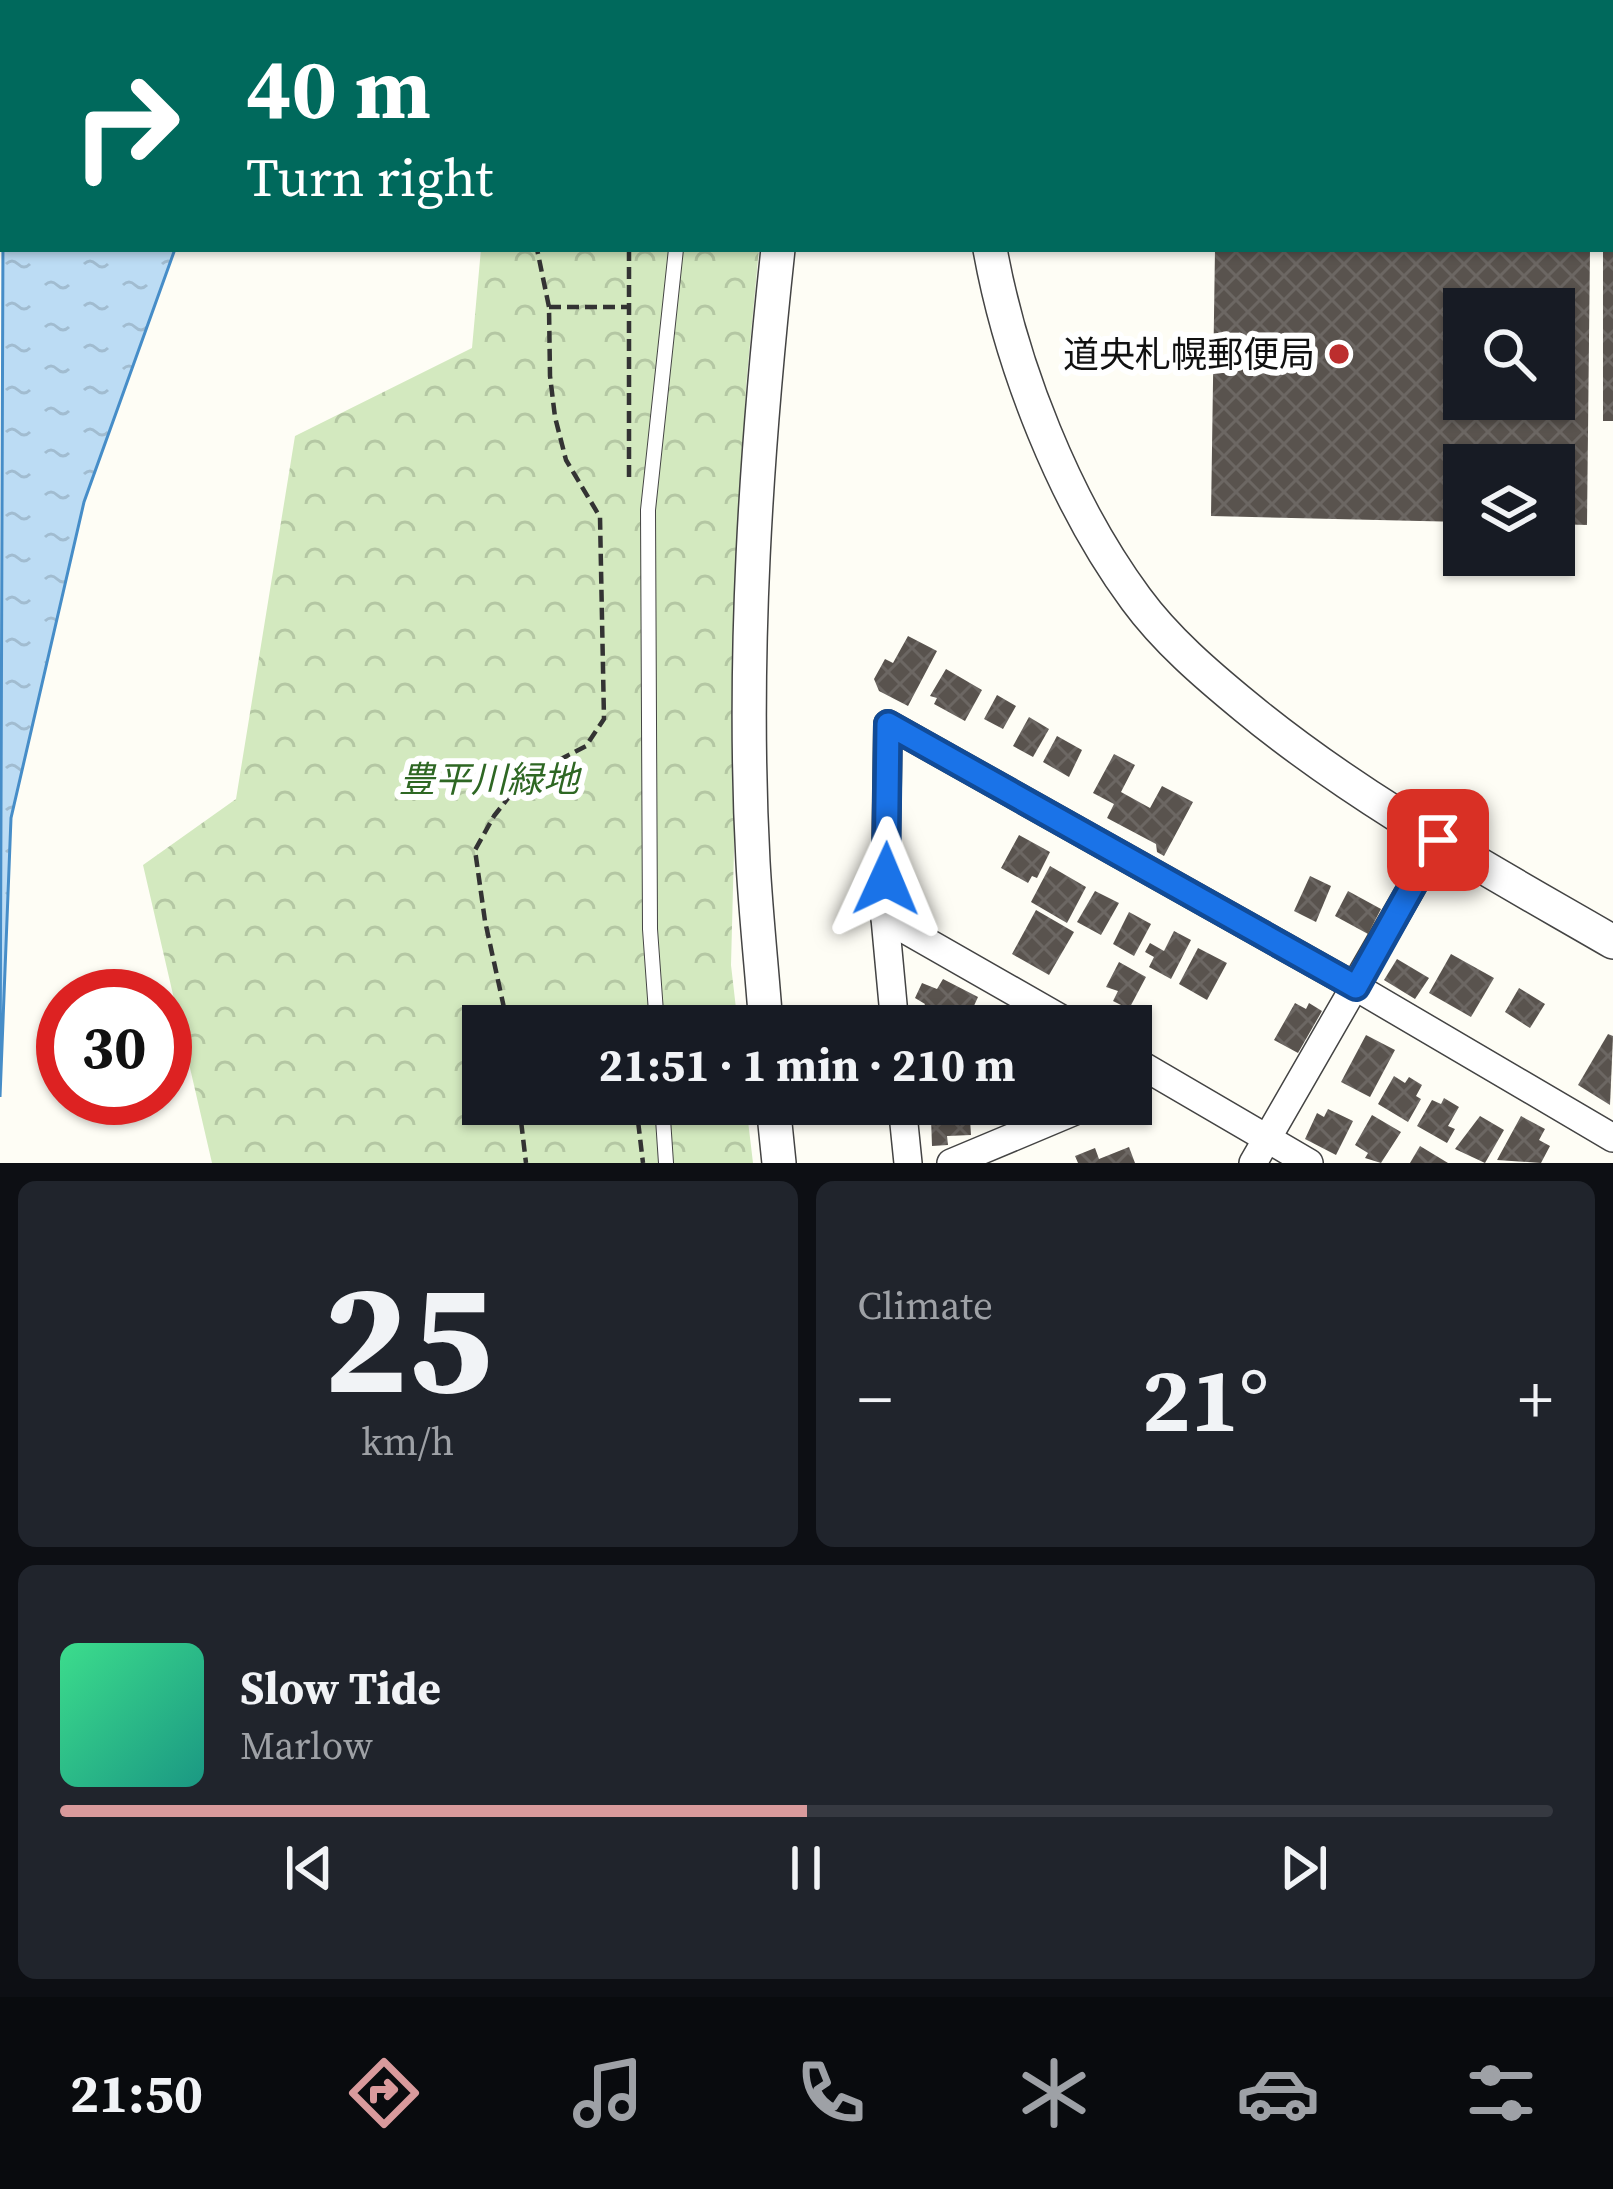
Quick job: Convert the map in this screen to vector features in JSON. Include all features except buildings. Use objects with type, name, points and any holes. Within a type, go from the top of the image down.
[{"type":"street","points":[[764,1005],[753,860],[751,627],[762,401],[778,252]]},
{"type":"street","points":[[991,252],[1031,393],[1075,499],[1137,600],[1203,671],[1283,738],[1357,791],[1613,942]]},
{"type":"street","points":[[893,1005],[885,918],[888,724],[1356,987],[1613,1138]]},
{"type":"street","points":[[1253,1163],[1438,840]]},
{"type":"street","points":[[885,918],[1037,1005]]},
{"type":"street","points":[[1152,1071],[1309,1163]]},
{"type":"street","points":[[775,1125],[779,1163]]},
{"type":"street","points":[[904,1125],[908,1163]]},
{"type":"street","points":[[951,1163],[1042,1125]]},
{"type":"lane","points":[[655,1005],[650,929],[648,510],[676,252]]},
{"type":"lane","points":[[663,1125],[666,1163]]},
{"type":"path","points":[[504,1005],[475,850],[524,778],[586,746],[604,719],[601,517],[566,460],[555,417],[549,307],[538,252]]},
{"type":"path","points":[[549,307],[627,307]]},
{"type":"path","points":[[521,1125],[526,1163]]},
{"type":"path","points":[[638,1125],[643,1163]]},
{"type":"green space","name":"豊平川緑地","points":[[481,252],[759,252],[746,387],[731,965],[736,1005],[462,1005],[462,1125],[748,1125],[753,1163],[212,1163],[192,1077],[192,969],[167,969],[143,865],[236,799],[295,436],[472,348]]},
{"type":"water","points":[[3,252],[174,252],[84,502],[11,818],[0,1097]]},
{"type":"place","name":"道央札幌郵便局","points":[[1339,354]]},
{"type":"route","points":[[886,879],[888,724],[1356,987],[1438,840]]}]
